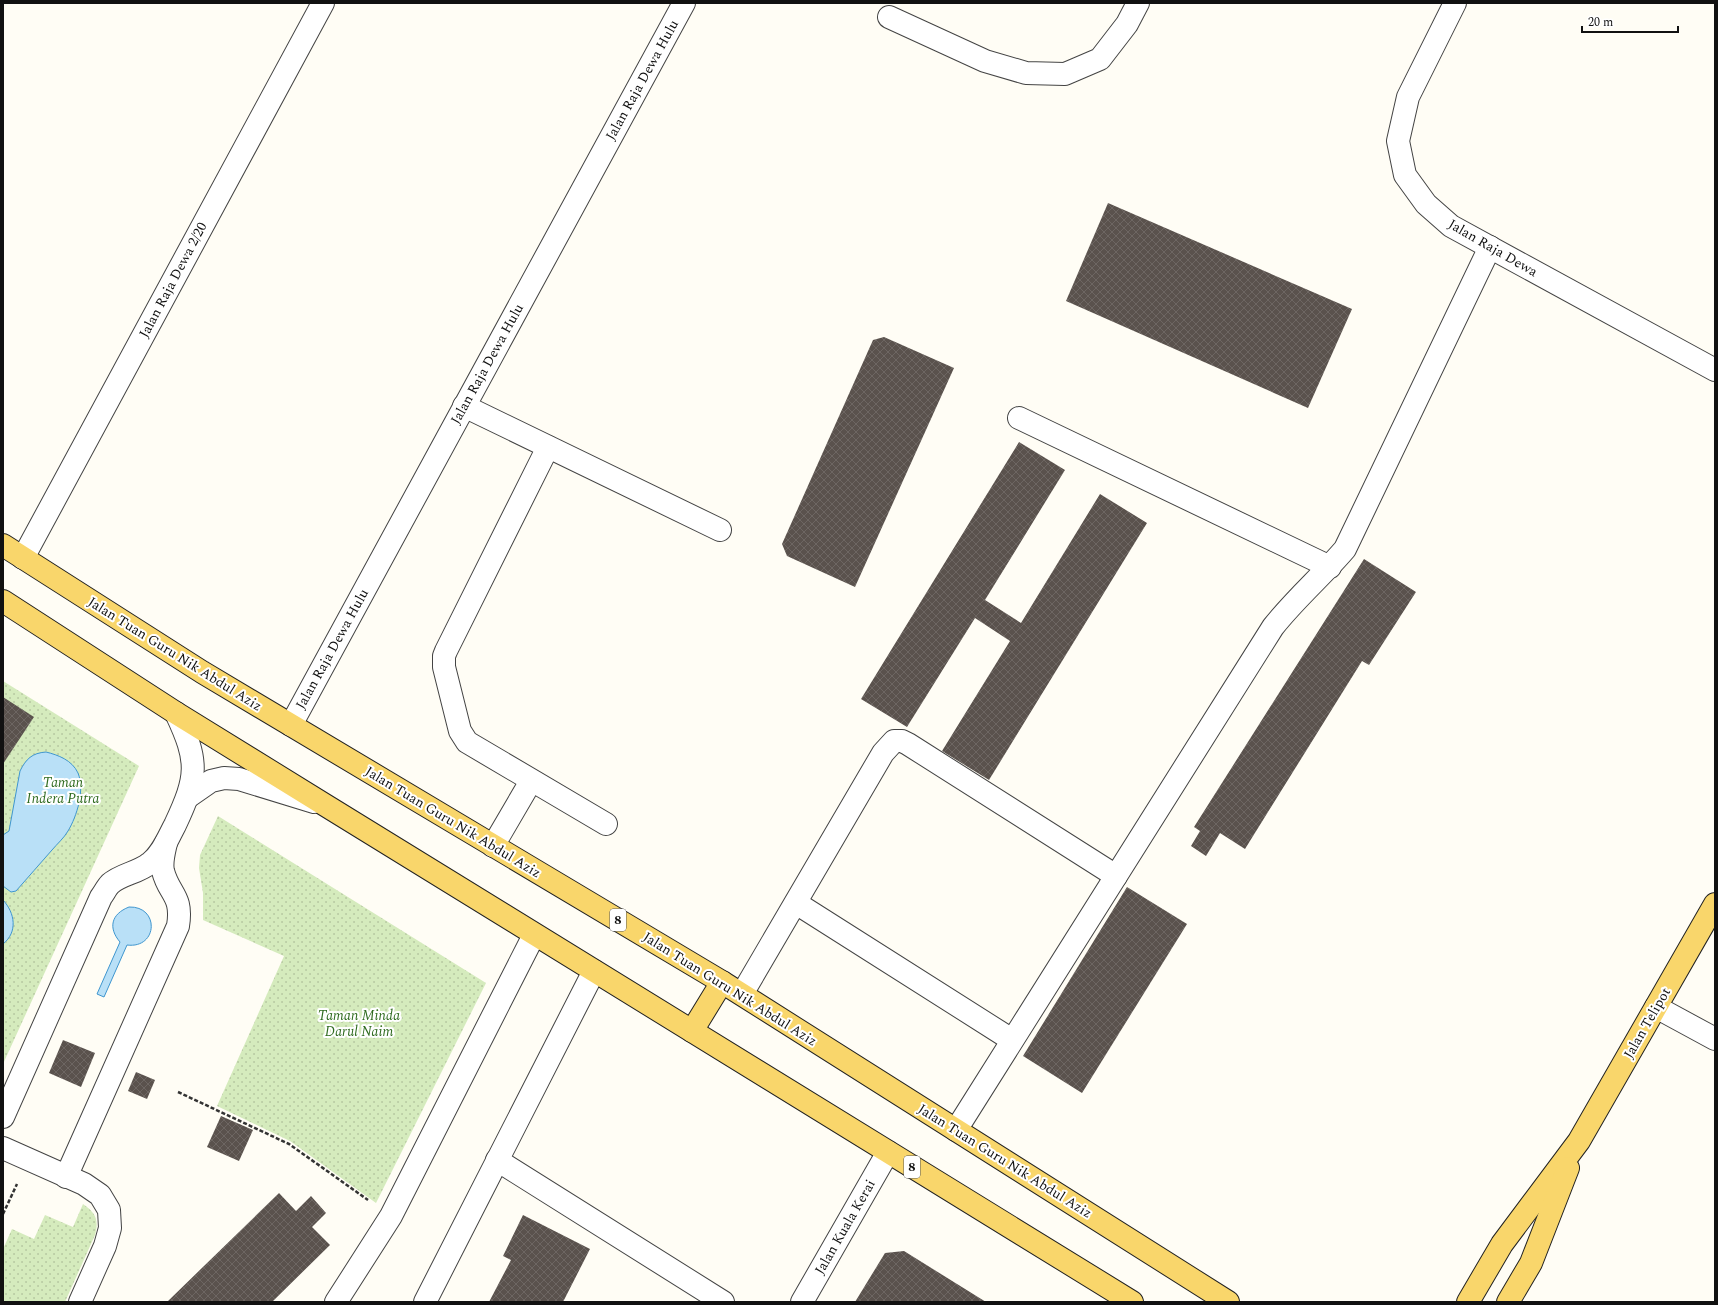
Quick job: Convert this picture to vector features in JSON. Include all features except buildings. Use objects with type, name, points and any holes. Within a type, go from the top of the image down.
[{"type":"main road","name":"Jalan Tuan Guru Nik Abdul Aziz","points":[[3,545],[202,672],[742,994],[1228,1302]]},
{"type":"main road","name":"8","points":[[3,601],[176,713],[534,935],[1132,1302]]},
{"type":"main road","name":"Jalan Telipot","points":[[1467,1300],[1502,1244],[1579,1141],[1715,904]]},
{"type":"main road","points":[[692,1031],[722,982]]},
{"type":"main road","name":"Jalan Telipot","points":[[1508,1302],[1531,1263],[1579,1141]]},
{"type":"street","name":"Jalan Raja Dewa 2/20","points":[[23,558],[323,3]]},
{"type":"street","name":"Jalan Raja Dewa Hulu","points":[[290,725],[684,3]]},
{"type":"street","points":[[889,17],[985,61],[1026,73],[1065,74],[1100,59],[1127,24],[1138,3]]},
{"type":"street","name":"Jalan Raja Dewa","points":[[1455,3],[1408,97],[1398,141],[1405,175],[1426,204],[1451,226],[1715,370]]},
{"type":"street","points":[[956,1130],[1273,627],[1284,612],[1345,549],[1490,247]]},
{"type":"street","points":[[464,406],[720,530]]},
{"type":"street","points":[[1019,418],[1330,566]]},
{"type":"street","points":[[548,447],[444,656],[444,667],[462,737],[472,746],[606,824]]},
{"type":"street","points":[[3,1117],[101,896],[110,884],[121,876],[131,874],[150,864],[166,843],[188,797],[194,768],[192,752],[176,713]]},
{"type":"street","points":[[742,994],[883,753],[894,742],[902,741],[908,744],[1116,876]]},
{"type":"street","points":[[188,797],[211,781],[224,778],[239,779],[325,805]]},
{"type":"street","points":[[493,846],[531,780]]},
{"type":"street","points":[[66,1177],[178,926],[180,914],[178,902],[163,870],[163,857],[166,843]]},
{"type":"street","points":[[796,903],[1012,1040]]},
{"type":"street","points":[[336,1302],[391,1216],[534,935]]},
{"type":"street","points":[[425,1302],[594,971]]},
{"type":"street","points":[[1656,1007],[1715,1039]]},
{"type":"street","points":[[3,1148],[84,1184],[100,1195],[109,1210],[110,1228],[105,1246],[80,1302]]},
{"type":"street","name":"Jalan Kuala Kerai","points":[[802,1302],[888,1152]]},
{"type":"street","points":[[497,1160],[723,1302]]},
{"type":"path","points":[[178,1092],[289,1144],[391,1216]]},
{"type":"path","points":[[3,1214],[27,1159]]},
{"type":"green space","name":"Taman Indera Putra","points":[[3,681],[139,766],[3,1064]]},
{"type":"green space","name":"Taman Minda Darul Naim","points":[[218,816],[486,983],[376,1203],[290,1141],[217,1106],[284,956],[203,920],[203,893],[199,868],[200,855]]},
{"type":"green space","points":[[83,1204],[94,1214],[97,1225],[95,1235],[65,1302],[3,1302],[3,1249],[12,1229],[34,1239],[45,1215],[73,1227]]},
{"type":"water","points":[[46,752],[68,761],[78,773],[81,787],[77,811],[65,836],[16,891],[11,892],[3,886],[3,835],[9,831],[20,771],[30,757]]},
{"type":"water","points":[[3,900],[12,916],[13,928],[8,939],[3,944]]},
{"type":"water","points":[[129,907],[139,909],[146,913],[150,920],[151,927],[145,941],[127,945],[104,997],[97,994],[120,942],[114,932],[113,922],[118,913]]}]
